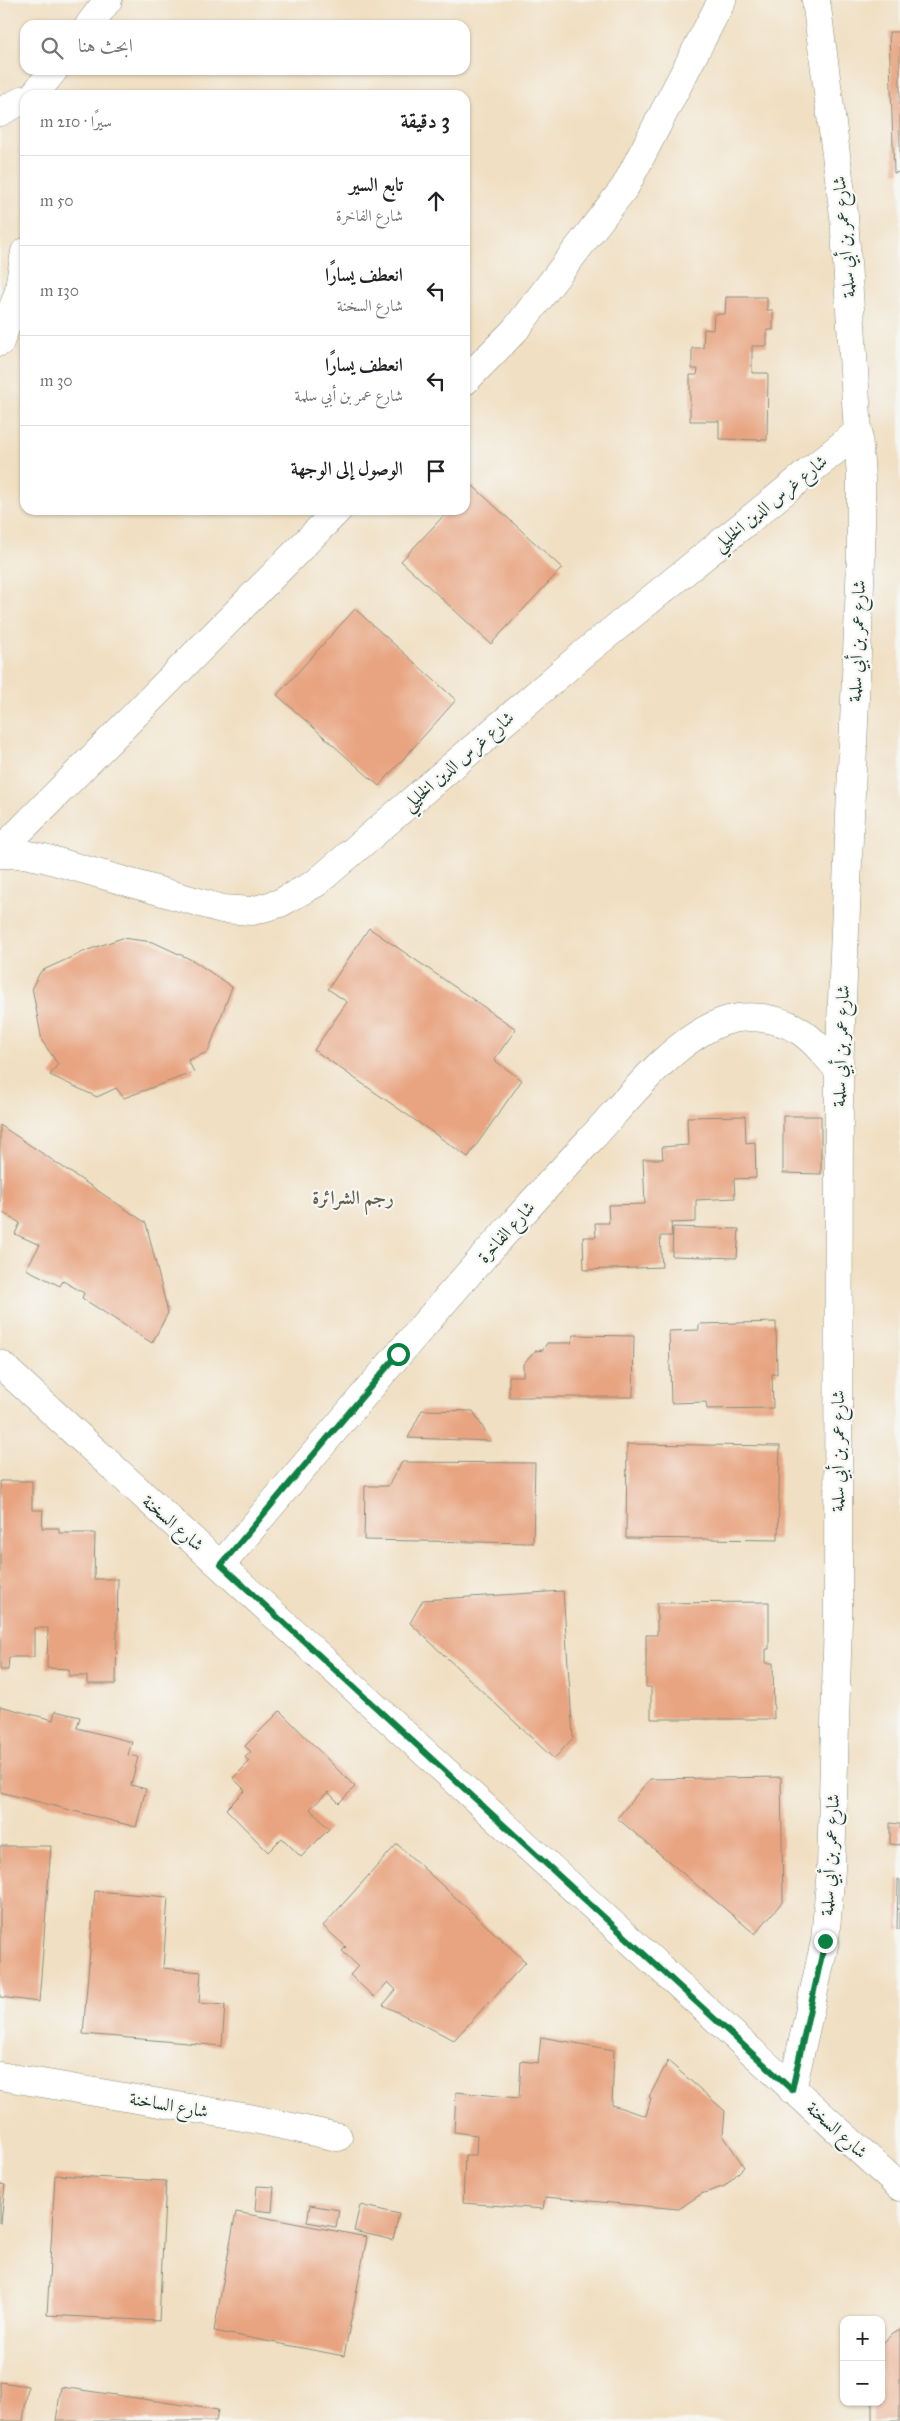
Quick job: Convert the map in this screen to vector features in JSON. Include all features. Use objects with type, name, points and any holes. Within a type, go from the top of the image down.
[{"type":"street","points":[[93,20],[108,0]]},
{"type":"street","points":[[470,376],[516,330],[625,187],[722,0]]},
{"type":"street","name":"شارع عمر بن أبي سلمة","points":[[792,2090],[825,1941],[831,1869],[838,1618],[839,1070],[860,579],[858,432],[844,216],[816,0]]},
{"type":"street","points":[[38,90],[50,75]]},
{"type":"street","points":[[0,112],[20,102]]},
{"type":"street","points":[[0,342],[18,294],[20,282]]},
{"type":"street","name":"شارع غرس الدين الخليلي","points":[[0,853],[24,854],[44,858],[222,909],[252,911],[280,904],[316,883],[582,655],[858,432]]},
{"type":"street","points":[[0,853],[333,515]]},
{"type":"street","name":"شارع الفاخرة","points":[[221,1565],[398,1354],[550,1182],[656,1070],[690,1040],[722,1022],[753,1016],[782,1023],[808,1037],[839,1070]]},
{"type":"street","name":"شارع السخنة","points":[[0,1364],[900,2187]]},
{"type":"street","name":"شارع الساخنة","points":[[0,2076],[248,2118],[338,2137]]},
{"type":"building","points":[[889,32],[900,32],[900,172],[894,173]]},
{"type":"building","points":[[726,297],[767,297],[767,310],[773,310],[773,330],[767,330],[767,346],[752,346],[752,373],[768,373],[767,440],[719,439],[719,421],[690,421],[690,375],[697,375],[698,369],[692,369],[692,348],[703,348],[704,329],[713,330],[714,314],[725,314]]},
{"type":"building","points":[[472,485],[562,568],[491,644],[401,561],[444,515],[470,515],[470,487]]},
{"type":"building","points":[[355,609],[456,700],[379,786],[277,695]]},
{"type":"building","points":[[369,928],[516,1029],[494,1060],[522,1080],[468,1157],[314,1050],[347,1002],[328,989]]},
{"type":"building","points":[[122,938],[153,942],[194,961],[232,987],[208,1052],[188,1060],[194,1072],[124,1098],[116,1088],[97,1097],[50,1075],[58,1064],[42,1041],[32,987],[41,971],[85,951]]},
{"type":"building","points":[[745,1116],[746,1143],[755,1142],[756,1178],[734,1179],[735,1198],[696,1200],[696,1222],[671,1223],[672,1236],[660,1236],[662,1267],[584,1270],[583,1237],[596,1237],[595,1223],[609,1223],[608,1205],[645,1204],[643,1159],[663,1159],[662,1147],[688,1145],[687,1117]]},
{"type":"building","points":[[783,1116],[821,1116],[821,1174],[783,1173]]},
{"type":"building","points":[[0,1125],[146,1223],[168,1313],[152,1343],[82,1298],[84,1293],[63,1281],[60,1286],[26,1269],[40,1245],[15,1234],[20,1223],[0,1211]]},
{"type":"building","points":[[673,1227],[739,1229],[737,1258],[672,1256]]},
{"type":"building","points":[[776,1322],[777,1374],[772,1374],[773,1408],[707,1409],[706,1402],[671,1403],[669,1331],[699,1330],[699,1324]]},
{"type":"building","points":[[574,1335],[634,1336],[633,1397],[509,1397],[509,1376],[523,1376],[523,1364],[535,1351],[543,1350],[547,1343],[571,1343]]},
{"type":"building","points":[[422,1410],[473,1411],[491,1441],[408,1438]]},
{"type":"building","points":[[627,1444],[780,1446],[778,1540],[626,1538]]},
{"type":"building","points":[[402,1462],[535,1463],[533,1543],[364,1540],[365,1486],[388,1486]]},
{"type":"building","points":[[0,1481],[32,1481],[32,1510],[43,1510],[42,1528],[59,1528],[59,1533],[95,1533],[94,1579],[118,1579],[116,1684],[87,1684],[87,1676],[69,1676],[69,1669],[47,1668],[48,1628],[34,1628],[34,1657],[9,1657],[8,1670],[0,1670]]},
{"type":"building","points":[[563,1591],[573,1738],[554,1759],[410,1623],[423,1600]]},
{"type":"building","points":[[769,1602],[769,1649],[766,1649],[766,1663],[773,1663],[774,1719],[651,1719],[651,1687],[646,1687],[646,1635],[657,1635],[657,1603]]},
{"type":"building","points":[[0,1706],[53,1720],[55,1711],[80,1717],[77,1728],[132,1742],[128,1755],[138,1757],[131,1785],[146,1789],[136,1827],[0,1792]]},
{"type":"building","points":[[280,1711],[355,1787],[339,1803],[328,1792],[310,1809],[329,1829],[301,1857],[282,1838],[268,1852],[226,1809],[245,1790],[233,1778],[249,1762],[245,1757],[251,1752],[245,1746]]},
{"type":"building","points":[[781,1777],[783,1901],[755,1934],[617,1818],[650,1779]]},
{"type":"building","points":[[890,1823],[900,1824],[900,1845],[890,1844]]},
{"type":"building","points":[[397,1844],[526,1962],[454,2040],[383,2005],[396,1990],[388,1982],[374,1997],[350,1975],[358,1966],[342,1951],[346,1947],[323,1926]]},
{"type":"building","points":[[0,1846],[51,1846],[39,2002],[0,1997]]},
{"type":"building","points":[[898,1879],[900,1880],[900,1929],[897,1929]]},
{"type":"building","points":[[95,1891],[168,1897],[163,1968],[201,1972],[199,2003],[225,2005],[222,2046],[83,2034]]},
{"type":"building","points":[[541,2037],[614,2050],[612,2105],[646,2116],[651,2098],[649,2097],[668,2061],[725,2111],[723,2135],[744,2167],[725,2186],[701,2194],[679,2209],[545,2197],[543,2209],[463,2203],[465,2155],[476,2155],[477,2135],[454,2132],[456,2092],[519,2098],[521,2061],[538,2063]]},
{"type":"building","points":[[55,2175],[166,2181],[159,2321],[47,2315]]},
{"type":"building","points":[[0,2184],[5,2185],[1,2223],[0,2223]]},
{"type":"building","points":[[257,2186],[274,2187],[272,2212],[255,2210]]},
{"type":"building","points":[[310,2205],[339,2210],[336,2227],[307,2222]]},
{"type":"building","points":[[360,2205],[399,2214],[393,2240],[354,2231]]},
{"type":"building","points":[[236,2212],[367,2237],[344,2356],[214,2331]]},
{"type":"building","points":[[900,2329],[900,2421],[872,2421],[872,2406],[885,2406],[885,2341]]},
{"type":"building","points":[[0,2382],[28,2386],[23,2421],[0,2421]]},
{"type":"building","points":[[61,2387],[218,2410],[216,2421],[56,2421]]},
{"type":"district","name":"رجم الشرائرة","points":[[353,1197]]},
{"type":"route","points":[[398,1354],[221,1565],[792,2090],[825,1941]]}]
